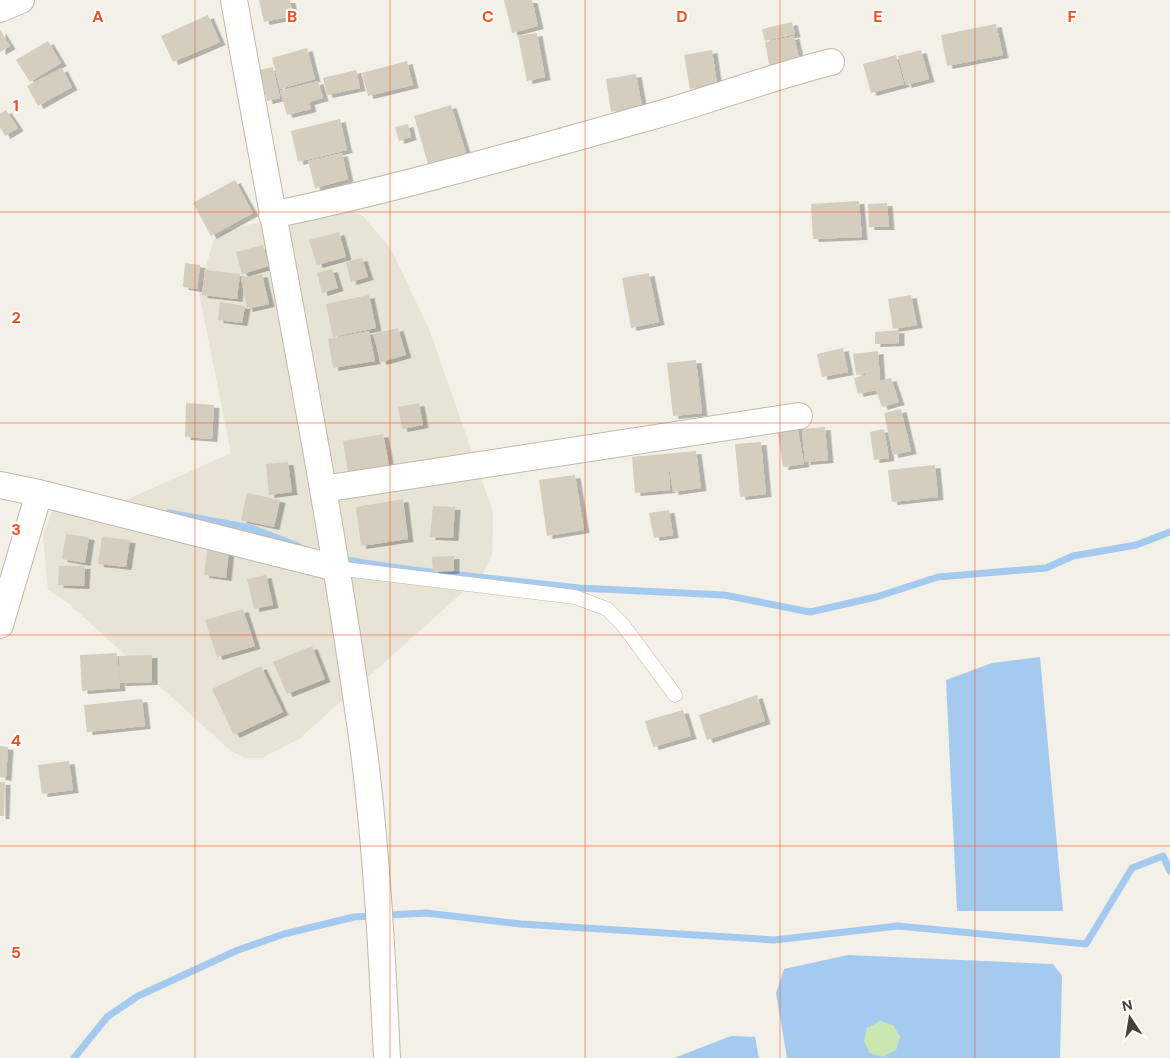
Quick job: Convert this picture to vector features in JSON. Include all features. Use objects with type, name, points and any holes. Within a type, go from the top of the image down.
[{"type":"street","points":[[0,9],[21,0]]},
{"type":"street","points":[[234,0],[323,489],[364,754],[380,916],[387,1058]]},
{"type":"street","points":[[272,215],[363,196],[447,174],[654,116],[831,62]]},
{"type":"street","points":[[323,489],[799,416]]},
{"type":"street","points":[[0,485],[39,493],[336,568]]},
{"type":"street","points":[[0,625],[39,493]]},
{"type":"lane","points":[[336,568],[575,597],[607,609],[624,625],[674,695]]},
{"type":"shaded area","points":[[348,209],[363,216],[391,249],[429,329],[493,512],[492,555],[482,575],[299,739],[262,758],[245,758],[231,751],[68,603],[48,590],[43,536],[54,506],[90,516],[231,453],[199,293],[213,241],[226,231],[259,222]]},
{"type":"green space","points":[[882,1021],[889,1022],[895,1026],[899,1032],[899,1046],[895,1052],[889,1056],[882,1057],[875,1056],[869,1052],[865,1046],[864,1039],[865,1032],[869,1026],[875,1022]]},
{"type":"water","points":[[1040,657],[1063,911],[957,911],[946,680],[992,663]]},
{"type":"water","points":[[848,955],[1053,964],[1062,976],[1060,1058],[787,1058],[776,993],[784,969]],"holes":[[[880,1021],[893,1025],[900,1037],[896,1050],[883,1057],[870,1053],[864,1041],[867,1028]]]},
{"type":"water","points":[[731,1036],[755,1037],[759,1058],[674,1058]]},
{"type":"building","points":[[259,0],[290,0],[293,16],[264,22]]},
{"type":"building","points":[[504,0],[532,0],[538,26],[512,33]]},
{"type":"building","points":[[208,15],[220,42],[173,62],[161,36]]},
{"type":"building","points":[[792,22],[795,34],[765,41],[762,29]]},
{"type":"building","points":[[996,24],[1003,55],[947,66],[941,35]]},
{"type":"building","points":[[0,30],[10,46],[0,52]]},
{"type":"building","points":[[537,33],[545,77],[527,81],[518,36]]},
{"type":"building","points":[[794,36],[800,63],[770,69],[765,42]]},
{"type":"building","points":[[48,41],[61,63],[30,82],[16,60]]},
{"type":"building","points":[[307,48],[315,79],[280,89],[272,58]]},
{"type":"building","points":[[712,50],[717,84],[690,89],[684,55]]},
{"type":"building","points":[[921,50],[929,79],[906,85],[898,56]]},
{"type":"building","points":[[896,55],[904,84],[871,93],[863,64]]},
{"type":"building","points":[[407,61],[413,85],[368,96],[362,73]]},
{"type":"building","points":[[273,67],[280,98],[267,101],[260,70]]},
{"type":"building","points":[[62,68],[72,87],[38,106],[27,86]]},
{"type":"building","points":[[356,70],[360,88],[327,95],[323,78]]},
{"type":"building","points":[[636,74],[642,107],[611,112],[606,79]]},
{"type":"building","points":[[318,81],[323,98],[309,102],[311,109],[287,115],[280,91]]},
{"type":"building","points":[[451,105],[466,153],[428,164],[414,116]]},
{"type":"building","points":[[6,110],[18,128],[5,136],[0,127],[0,114]]},
{"type":"building","points":[[340,119],[347,150],[298,162],[291,131]]},
{"type":"building","points":[[408,124],[411,137],[399,141],[395,127]]},
{"type":"building","points":[[342,153],[348,179],[315,188],[308,161]]},
{"type":"building","points":[[235,180],[253,213],[211,236],[193,203]]},
{"type":"building","points":[[859,201],[862,237],[813,239],[811,204]]},
{"type":"building","points":[[887,203],[889,227],[869,227],[868,204]]},
{"type":"building","points":[[339,232],[346,257],[317,265],[309,240]]},
{"type":"building","points":[[263,245],[269,266],[242,274],[236,252]]},
{"type":"building","points":[[362,258],[368,277],[351,282],[346,262]]},
{"type":"building","points":[[185,263],[200,265],[197,289],[183,287]]},
{"type":"building","points":[[332,269],[338,288],[322,293],[317,273]]},
{"type":"building","points":[[205,270],[240,274],[237,299],[202,295]]},
{"type":"building","points":[[649,273],[659,322],[631,328],[622,278]]},
{"type":"building","points":[[262,274],[269,304],[247,309],[241,278]]},
{"type":"building","points":[[369,295],[376,328],[333,337],[326,304]]},
{"type":"building","points":[[911,295],[917,325],[893,329],[888,299]]},
{"type":"building","points":[[220,302],[245,306],[242,323],[218,320]]},
{"type":"building","points":[[398,328],[406,355],[381,362],[373,334]]},
{"type":"building","points":[[899,330],[899,343],[875,344],[875,332]]},
{"type":"building","points":[[369,331],[375,361],[333,368],[328,339]]},
{"type":"building","points":[[843,348],[848,372],[822,377],[817,354]]},
{"type":"building","points":[[878,351],[880,381],[891,378],[899,402],[882,407],[876,390],[858,394],[854,378],[876,372],[856,375],[853,354]]},
{"type":"building","points":[[696,360],[702,413],[673,416],[667,363]]},
{"type":"building","points":[[186,403],[214,405],[212,439],[185,437]]},
{"type":"building","points":[[419,403],[423,425],[402,429],[398,407]]},
{"type":"building","points":[[901,409],[911,451],[893,455],[884,413]]},
{"type":"building","points":[[797,425],[804,464],[783,467],[777,428]]},
{"type":"building","points":[[825,427],[828,460],[805,462],[802,429]]},
{"type":"building","points":[[884,429],[889,458],[874,460],[870,432]]},
{"type":"building","points":[[383,434],[389,465],[348,473],[343,441]]},
{"type":"building","points":[[761,442],[766,494],[740,497],[735,444]]},
{"type":"building","points":[[696,451],[701,488],[673,492],[668,459],[670,490],[635,493],[632,457]]},
{"type":"building","points":[[288,462],[292,492],[269,495],[266,464]]},
{"type":"building","points":[[935,465],[938,497],[892,502],[888,470]]},
{"type":"building","points":[[575,475],[584,530],[547,536],[539,480]]},
{"type":"building","points":[[247,493],[280,500],[274,527],[241,520]]},
{"type":"building","points":[[403,499],[408,539],[361,546],[356,507]]},
{"type":"building","points":[[433,506],[455,507],[453,538],[430,537]]},
{"type":"building","points":[[669,510],[673,535],[654,538],[649,513]]},
{"type":"building","points":[[66,534],[89,537],[85,563],[62,559]]},
{"type":"building","points":[[102,537],[130,540],[126,567],[98,564]]},
{"type":"building","points":[[208,546],[229,549],[226,578],[204,575]]},
{"type":"building","points":[[454,556],[454,571],[433,572],[432,557]]},
{"type":"building","points":[[59,566],[85,566],[84,586],[58,585]]},
{"type":"building","points":[[266,575],[273,605],[254,609],[247,579]]},
{"type":"building","points":[[243,609],[255,646],[217,657],[205,620]]},
{"type":"building","points":[[312,646],[325,679],[287,694],[273,662]]},
{"type":"building","points":[[117,653],[120,688],[82,691],[80,655]]},
{"type":"building","points":[[152,655],[152,682],[120,683],[119,656]]},
{"type":"building","points":[[261,666],[283,712],[234,735],[212,689]]},
{"type":"building","points":[[757,695],[765,721],[707,740],[699,715]]},
{"type":"building","points":[[142,699],[145,726],[87,732],[84,705]]},
{"type":"building","points":[[683,710],[691,736],[653,747],[645,721]]},
{"type":"building","points":[[0,746],[8,747],[6,778],[0,777]]},
{"type":"building","points":[[69,761],[73,790],[42,794],[38,765]]},
{"type":"building","points":[[0,782],[5,782],[4,816],[0,816]]},
{"type":"waterway","points":[[169,513],[251,528],[298,546]]},
{"type":"waterway","points":[[344,560],[413,570],[579,588],[724,595],[810,612],[876,597],[938,577],[1046,568],[1073,556],[1136,545],[1170,532]]},
{"type":"waterway","points":[[74,1058],[107,1017],[138,996],[238,950],[284,934],[354,917],[426,913],[521,924],[774,940],[898,926],[1086,944],[1132,868],[1163,856],[1170,871]]}]
